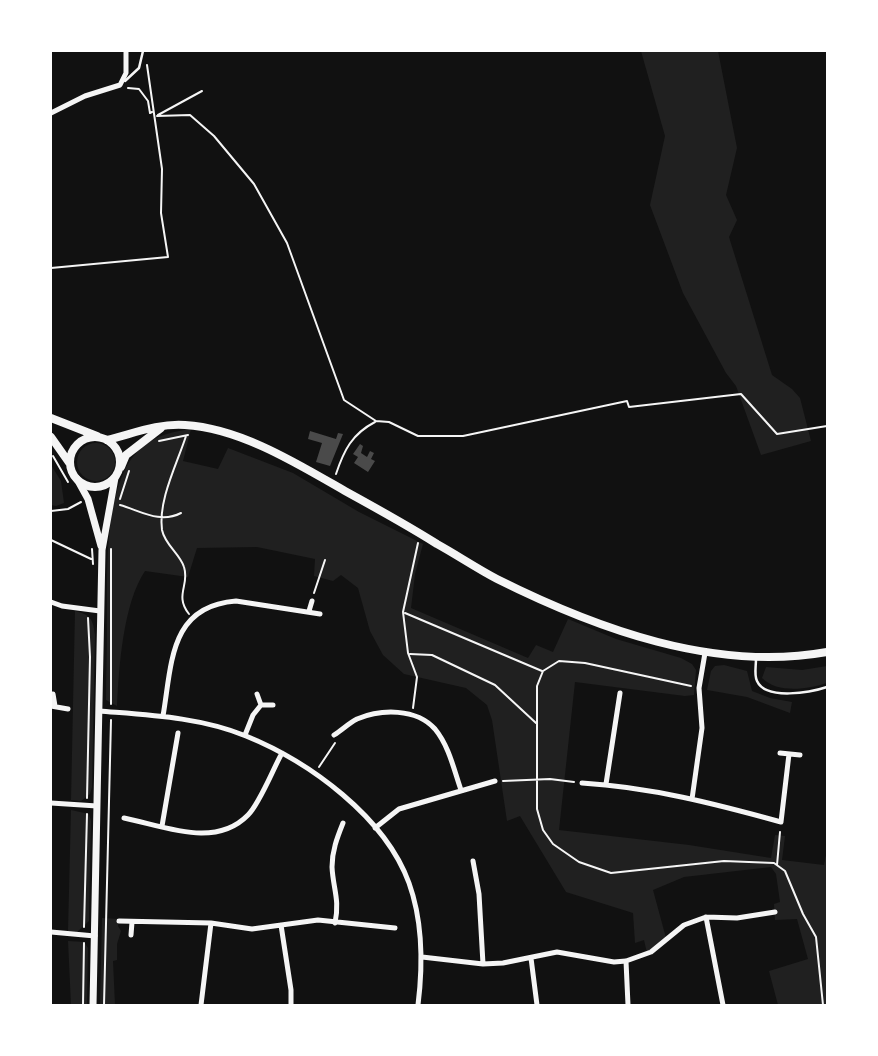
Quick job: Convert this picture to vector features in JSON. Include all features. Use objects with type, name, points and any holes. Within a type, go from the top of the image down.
[{"type":"main road","points":[[51,418],[104,438],[119,454],[120,463],[116,475]]},
{"type":"main road","points":[[163,426],[126,456],[116,475],[108,483],[98,487],[73,481],[71,454],[80,442],[90,438],[104,438],[163,426],[184,424],[212,429],[263,447],[420,533],[494,578],[559,608],[641,637],[705,653],[781,657],[827,652]]},
{"type":"main road","points":[[51,437],[70,464]]},
{"type":"street","points":[[51,113],[85,96],[120,85],[126,73],[126,51]]},
{"type":"street","points":[[93,1005],[102,550],[116,475]]},
{"type":"street","points":[[73,481],[88,499],[102,550]]},
{"type":"street","points":[[163,716],[176,641],[192,618],[211,606],[236,601],[320,614]]},
{"type":"street","points":[[309,611],[312,601]]},
{"type":"street","points":[[51,602],[100,611]]},
{"type":"street","points":[[692,799],[702,728],[699,688],[705,653]]},
{"type":"street","points":[[606,784],[620,693]]},
{"type":"street","points":[[53,694],[53,706],[68,709]]},
{"type":"street","points":[[257,694],[261,705]]},
{"type":"street","points":[[245,736],[253,715],[261,705]]},
{"type":"street","points":[[261,705],[272,705]]},
{"type":"street","points":[[99,711],[163,716],[245,736],[282,753],[331,785],[390,845],[410,885],[422,957],[418,1005]]},
{"type":"street","points":[[334,735],[356,720],[382,712],[401,712],[412,716],[434,728],[447,749],[461,790]]},
{"type":"street","points":[[162,826],[178,733]]},
{"type":"street","points":[[124,818],[198,834],[219,833],[249,814],[282,753]]},
{"type":"street","points":[[780,753],[800,755]]},
{"type":"street","points":[[780,832],[789,754]]},
{"type":"street","points":[[375,828],[399,809],[495,782]]},
{"type":"street","points":[[582,783],[606,784],[692,799],[781,822]]},
{"type":"street","points":[[51,803],[97,806]]},
{"type":"street","points":[[335,923],[338,907],[332,869],[333,849],[343,823]]},
{"type":"street","points":[[473,861],[479,894],[483,964]]},
{"type":"street","points":[[422,957],[483,964],[503,963],[557,952],[614,962],[626,961],[645,955],[684,925],[706,917],[737,918],[775,912]]},
{"type":"street","points":[[706,917],[723,1005]]},
{"type":"street","points":[[119,921],[211,923],[252,929],[318,920],[395,928]]},
{"type":"street","points":[[131,935],[132,922]]},
{"type":"street","points":[[201,1005],[211,923]]},
{"type":"street","points":[[281,925],[291,1005]]},
{"type":"street","points":[[51,932],[95,936]]},
{"type":"street","points":[[642,946],[645,955]]},
{"type":"street","points":[[531,958],[537,1005]]},
{"type":"street","points":[[626,961],[628,1005]]},
{"type":"lane","points":[[120,85],[139,68],[143,51]]},
{"type":"lane","points":[[756,657],[756,678],[759,685],[768,690],[796,694],[827,687]]},
{"type":"path","points":[[51,268],[168,257],[161,213],[162,169],[155,116],[147,65],[140,63]]},
{"type":"path","points":[[120,85],[139,89],[149,101],[150,113],[153,112]]},
{"type":"path","points":[[155,116],[202,91]]},
{"type":"path","points":[[155,116],[190,115],[214,136],[254,184],[287,243],[344,400],[376,421],[389,422],[418,436],[463,436],[628,401],[629,407],[741,394],[777,434],[827,426]]},
{"type":"path","points":[[333,484],[351,439],[376,421]]},
{"type":"path","points":[[186,435],[163,509],[162,530],[168,545],[184,566],[185,577],[181,593],[183,606],[192,618]]},
{"type":"path","points":[[151,445],[175,436],[194,435]]},
{"type":"path","points":[[51,452],[73,481]]},
{"type":"path","points":[[116,512],[131,468]]},
{"type":"path","points":[[51,511],[68,509],[88,499]]},
{"type":"path","points":[[118,504],[163,519],[181,513]]},
{"type":"path","points":[[412,716],[417,677],[408,653],[403,612],[420,533]]},
{"type":"path","points":[[51,540],[102,564]]},
{"type":"path","points":[[104,1005],[111,712],[111,540]]},
{"type":"path","points":[[92,541],[93,570]]},
{"type":"path","points":[[312,601],[325,559]]},
{"type":"path","points":[[83,1005],[90,657],[88,609]]},
{"type":"path","points":[[403,612],[543,671]]},
{"type":"path","points":[[408,653],[432,655],[495,685],[537,724]]},
{"type":"path","points":[[699,688],[585,663],[559,661],[543,671],[537,686],[537,809],[543,830],[553,844],[579,862],[611,873],[724,861],[774,863],[785,871],[816,937],[823,1005]]},
{"type":"path","points":[[314,774],[336,742],[334,735]]},
{"type":"path","points":[[495,782],[538,779],[582,783]]},
{"type":"path","points":[[777,865],[780,832]]},
{"type":"shaded area","points":[[641,51],[718,51],[737,148],[726,195],[737,220],[729,237],[772,375],[800,398],[811,441],[761,455],[736,386],[726,373],[683,293],[650,205],[665,136]]},
{"type":"shaded area","points":[[191,429],[183,461],[218,469],[228,448],[293,473],[359,512],[423,544],[415,574],[411,608],[528,658],[536,645],[553,652],[568,619],[616,639],[681,658],[692,664],[696,670],[694,695],[575,682],[559,830],[689,845],[771,858],[775,835],[785,836],[782,860],[824,865],[827,850],[827,1005],[778,1005],[769,971],[808,959],[797,919],[775,920],[774,904],[780,902],[776,874],[771,867],[684,877],[653,890],[666,938],[647,953],[644,940],[635,943],[633,913],[566,892],[520,816],[507,821],[492,720],[487,705],[466,688],[404,674],[383,655],[370,631],[358,588],[341,575],[333,581],[314,576],[315,559],[257,547],[197,548],[188,577],[145,571],[127,618],[117,706],[106,700],[109,534],[119,485],[128,464],[146,444],[164,435]]},
{"type":"shaded area","points":[[96,443],[109,449],[115,462],[109,475],[96,481],[83,475],[77,462],[83,449]]},
{"type":"shaded area","points":[[51,465],[61,481],[64,503],[56,506],[51,505]]},
{"type":"shaded area","points":[[75,611],[90,618],[95,635],[92,787],[90,794],[81,801],[71,800]]},
{"type":"shaded area","points":[[724,665],[747,671],[752,691],[792,702],[790,713],[747,697],[707,690],[711,671],[715,666]]},
{"type":"shaded area","points":[[827,666],[827,683],[811,687],[785,688],[762,678],[766,667],[802,670]]},
{"type":"shaded area","points":[[71,810],[89,814],[91,821],[89,921],[77,932],[68,931]]},
{"type":"shaded area","points":[[102,918],[119,919],[118,926],[121,931],[117,944],[117,960],[113,961],[115,1005],[100,1005]]},
{"type":"shaded area","points":[[68,941],[84,942],[88,948],[87,1005],[71,1005]]},
{"type":"building","points":[[310,431],[336,439],[338,433],[343,434],[330,466],[316,462],[322,443],[308,439]]},
{"type":"building","points":[[360,444],[363,446],[361,453],[367,457],[370,451],[374,453],[371,459],[375,461],[368,472],[354,463],[358,457],[353,454]]}]
